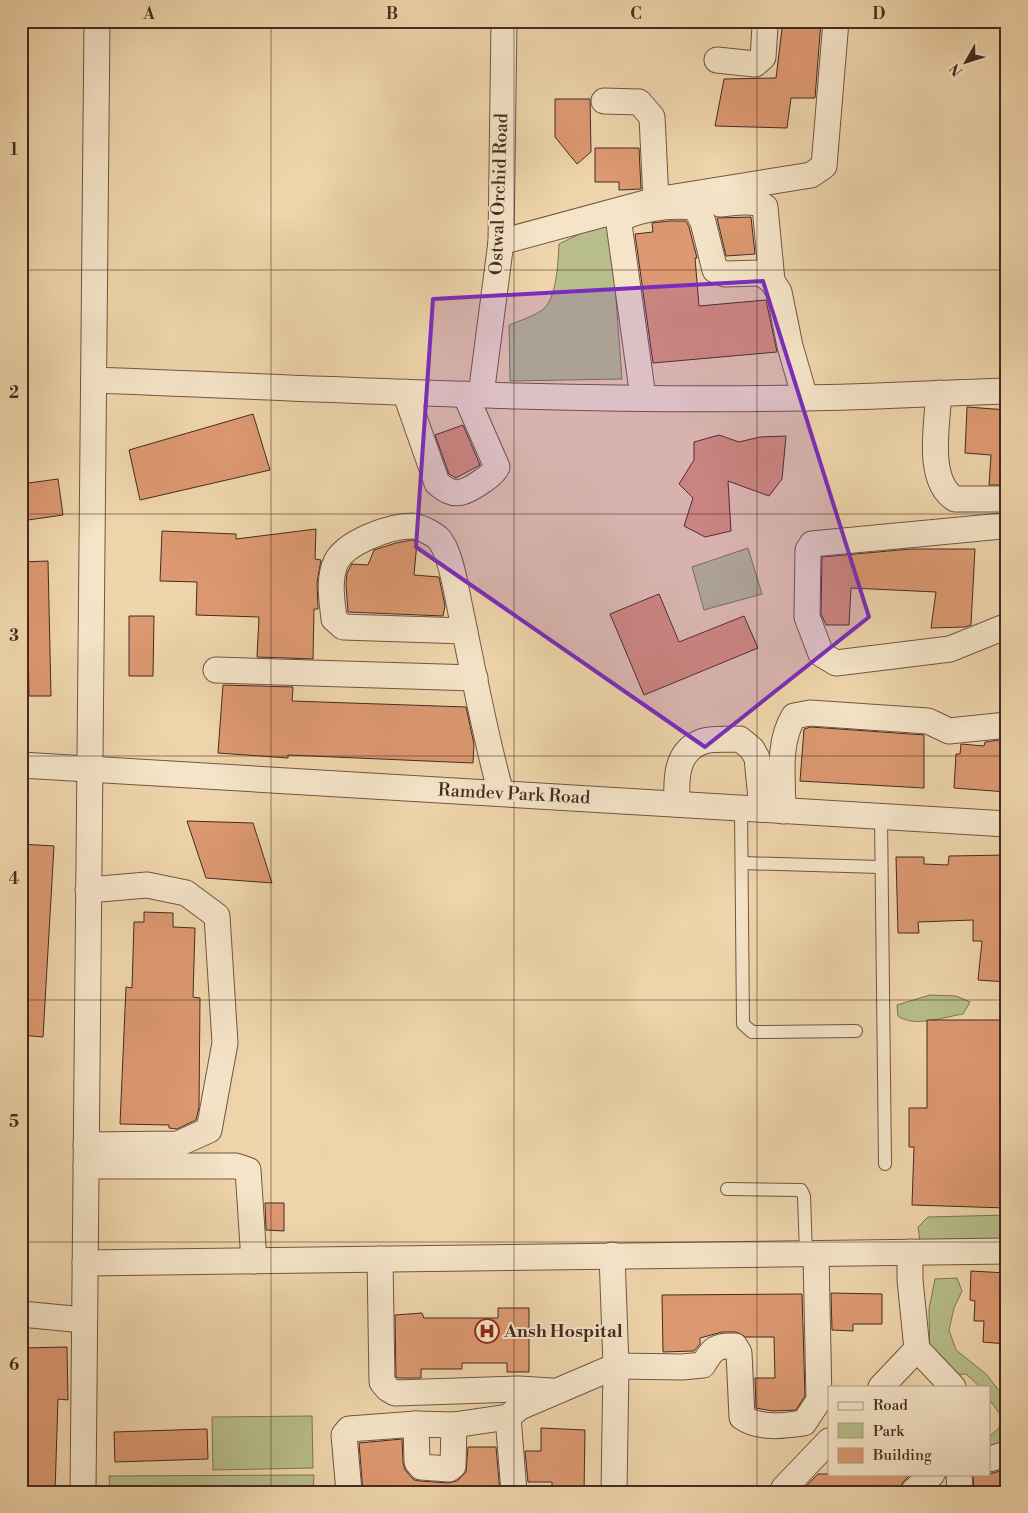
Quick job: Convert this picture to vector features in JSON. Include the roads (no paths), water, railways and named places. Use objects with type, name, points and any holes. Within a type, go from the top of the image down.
[{"type":"street","points":[[82,1492],[97,21]]},
{"type":"street","name":"Ostwal Orchid Road","points":[[473,395],[501,242],[504,21]]},
{"type":"street","points":[[717,60],[756,64],[763,57],[766,27],[763,21]]},
{"type":"street","points":[[501,242],[656,200],[811,175],[824,166],[836,21]]},
{"type":"street","points":[[604,101],[639,102],[652,117],[656,200]]},
{"type":"street","points":[[644,397],[619,224],[623,217],[635,212],[681,206],[696,207],[751,202],[760,203],[765,207],[772,280],[779,292],[790,346],[805,398]]},
{"type":"street","points":[[696,207],[703,222],[715,270],[725,274],[761,273],[772,280]]},
{"type":"street","points":[[94,380],[473,395],[805,398],[1007,391]]},
{"type":"street","points":[[405,392],[437,483],[452,492],[462,492],[491,475],[498,467],[473,395]]},
{"type":"street","points":[[939,393],[935,457],[941,485],[955,499],[1007,499]]},
{"type":"street","points":[[465,631],[343,627],[334,618],[331,581],[336,562],[345,551],[363,539],[414,526],[439,539],[448,557],[465,631],[500,793]]},
{"type":"street","points":[[1002,526],[812,544],[808,550],[807,617],[821,654],[836,663],[950,650],[1007,626]]},
{"type":"street","points":[[216,670],[475,678]]},
{"type":"street","points":[[762,809],[788,727],[794,716],[810,713],[928,721],[949,731],[1007,725]]},
{"type":"street","points":[[677,804],[677,768],[690,750],[704,742],[740,739],[752,749],[757,758],[762,809]]},
{"type":"street","name":"Ramdev Park Road","points":[[21,766],[90,768],[1007,824]]},
{"type":"street","points":[[86,1156],[178,1144],[209,1130],[225,1043],[217,916],[186,893],[148,885],[88,890]]},
{"type":"street","points":[[86,1156],[236,1166],[248,1170],[254,1261]]},
{"type":"street","points":[[85,1263],[1007,1251]]},
{"type":"street","points":[[910,1252],[910,1280],[917,1349],[952,1386]]},
{"type":"street","points":[[349,1492],[344,1435],[349,1429],[416,1424],[454,1425],[508,1418],[520,1407],[616,1366],[703,1365],[710,1353],[722,1345],[735,1346],[740,1353],[742,1417],[748,1422],[777,1427],[804,1423],[819,1400],[811,1254]]},
{"type":"street","points":[[612,1255],[616,1366],[614,1492]]},
{"type":"street","points":[[380,1259],[382,1382],[388,1389],[395,1393],[519,1389],[557,1391]]},
{"type":"street","points":[[21,1314],[84,1320]]},
{"type":"street","points":[[882,1386],[917,1349]]},
{"type":"street","points":[[508,1418],[514,1492]]},
{"type":"street","points":[[416,1424],[417,1462],[421,1467],[450,1469],[453,1466],[454,1425]]},
{"type":"street","points":[[783,1492],[784,1488],[828,1442]]},
{"type":"street","points":[[990,1459],[1007,1454]]},
{"type":"street","points":[[912,1492],[930,1476]]},
{"type":"street","points":[[959,1476],[960,1492]]},
{"type":"lane","points":[[762,809],[742,863],[744,1024],[752,1032],[856,1031]]},
{"type":"lane","points":[[881,816],[880,867],[885,1164]]},
{"type":"lane","points":[[742,863],[880,867]]},
{"type":"lane","points":[[727,1189],[801,1190],[804,1196],[811,1254]]},
{"type":"place","name":"Ansh Hospital","points":[[487,1331]]}]
